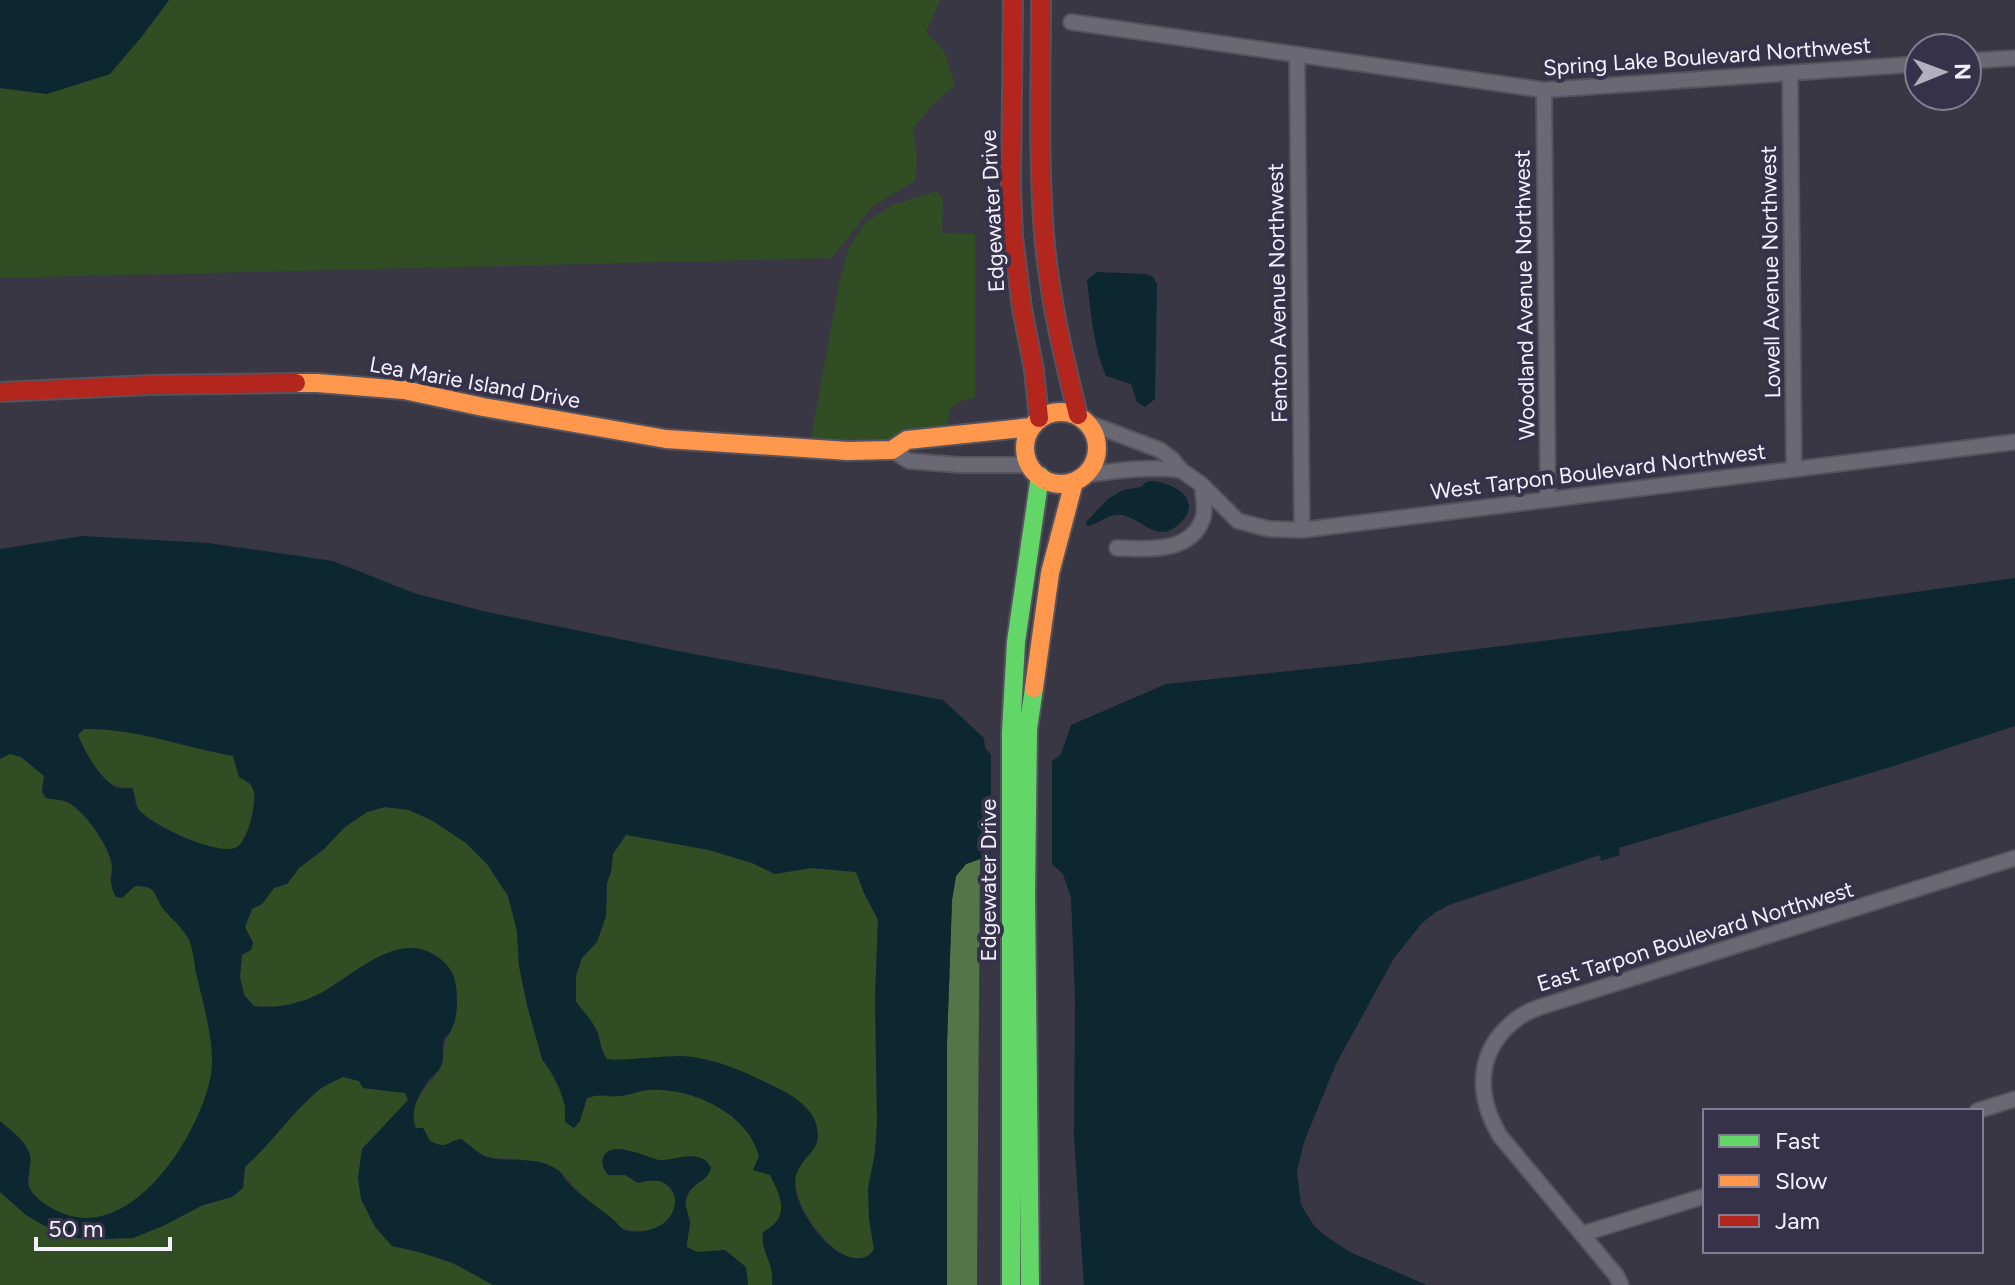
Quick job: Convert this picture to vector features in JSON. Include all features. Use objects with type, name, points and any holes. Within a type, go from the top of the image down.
[{"type":"street","name":"Edgewater Drive","points":[[1013,0],[1013,236],[1034,370],[1036,422]]},
{"type":"street","points":[[1041,0],[1044,235],[1065,365],[1082,418],[1097,440],[1095,460],[1079,479]]},
{"type":"street","name":"Spring Lake Boulevard Northwest","points":[[1071,22],[1544,90],[1903,65]]},
{"type":"street","name":"Fenton Avenue Northwest","points":[[1297,54],[1302,530]]},
{"type":"street","points":[[1983,60],[2015,58]]},
{"type":"street","name":"Lowell Avenue Northwest","points":[[1790,73],[1794,469]]},
{"type":"street","name":"Woodland Avenue Northwest","points":[[1544,90],[1548,500]]},
{"type":"street","name":"Lea Marie Island Drive","points":[[0,392],[150,385],[317,383],[404,390],[666,439],[835,451],[892,450],[907,440],[1036,422]]},
{"type":"street","points":[[1082,418],[1058,412],[1036,422],[1026,446],[1034,470],[1054,483],[1139,468],[1181,470]]},
{"type":"street","name":"West Tarpon Boulevard Northwest","points":[[1082,418],[1160,450],[1238,521],[1269,529],[1302,530],[2015,442]]},
{"type":"street","name":"Lea Marie Island Drive","points":[[892,450],[909,461],[1034,470]]},
{"type":"street","name":"Edgewater Drive","points":[[1011,1285],[1019,895],[1020,731],[1016,642],[1034,470]]},
{"type":"street","name":"Edgewater Drive","points":[[1020,731],[1050,573],[1079,479]]},
{"type":"street","points":[[1117,548],[1156,549],[1186,540],[1204,517],[1202,485]]},
{"type":"street","name":"East Tarpon Boulevard Northwest","points":[[1621,1285],[1616,1275],[1500,1136],[1489,1116],[1483,1095],[1483,1073],[1490,1051],[1502,1032],[1519,1016],[1540,1007],[2015,858]]},
{"type":"street","name":"Edgewater Drive","points":[[1019,895],[1030,1285]]},
{"type":"street","points":[[1983,1109],[2015,1099]]},
{"type":"street","points":[[1582,1234],[1703,1197]]},
{"type":"green space","points":[[169,0],[940,0],[926,32],[944,51],[955,85],[932,105],[913,129],[917,156],[915,181],[873,206],[832,258],[0,278],[0,88],[47,94],[143,35]]},
{"type":"green space","points":[[937,191],[943,199],[942,233],[975,234],[975,398],[960,401],[950,409],[946,431],[809,449],[840,279],[849,247],[865,223],[892,205]]},
{"type":"green space","points":[[84,729],[141,735],[233,756],[239,777],[251,785],[254,794],[250,820],[240,844],[226,850],[200,844],[138,810],[135,793],[128,787],[111,783],[90,761],[78,735]]},
{"type":"green space","points":[[10,753],[44,776],[42,787],[56,800],[73,806],[91,824],[109,855],[111,882],[122,898],[135,886],[149,888],[188,937],[208,1023],[211,1074],[193,1127],[177,1155],[156,1180],[133,1201],[108,1214],[81,1218],[54,1209],[38,1199],[30,1188],[30,1173],[21,1151],[9,1129],[0,1121],[0,759]]},
{"type":"green space","points":[[385,807],[409,810],[433,821],[466,843],[487,864],[508,896],[517,931],[519,966],[527,1005],[542,1059],[560,1090],[565,1106],[580,1121],[587,1098],[662,1090],[686,1093],[708,1101],[734,1118],[751,1135],[777,1187],[782,1207],[774,1224],[763,1232],[772,1285],[748,1285],[748,1277],[725,1250],[697,1252],[687,1247],[690,1223],[685,1204],[690,1191],[711,1168],[700,1158],[693,1156],[664,1161],[644,1154],[618,1174],[638,1183],[650,1180],[662,1182],[676,1197],[671,1217],[661,1226],[634,1231],[623,1229],[582,1195],[559,1170],[522,1159],[492,1158],[455,1140],[442,1145],[430,1141],[424,1129],[417,1128],[414,1112],[419,1097],[439,1070],[451,1032],[436,955],[418,951],[388,953],[361,966],[321,993],[288,1005],[254,1006],[244,995],[240,977],[242,955],[251,950],[253,943],[245,927],[252,909],[262,904],[274,888],[287,884],[299,868],[324,849],[345,827],[367,812]]},
{"type":"green space","points":[[626,834],[709,850],[752,863],[775,874],[811,868],[856,872],[878,920],[875,997],[877,1122],[869,1219],[874,1249],[863,1257],[851,1257],[837,1250],[811,1222],[802,1205],[796,1189],[796,1176],[801,1163],[816,1144],[641,1059],[607,1059],[601,1050],[598,1033],[576,1002],[576,976],[582,958],[597,942],[606,917],[607,883],[613,854]]},
{"type":"green space","points":[[980,859],[977,1285],[947,1285],[947,1043],[952,900],[956,876],[966,864]]},
{"type":"green space","points":[[342,1077],[359,1081],[363,1088],[405,1093],[408,1101],[362,1149],[392,1246],[445,1261],[493,1285],[0,1285],[0,1192],[26,1215],[73,1238],[133,1238],[203,1205],[232,1197],[243,1188],[245,1167],[310,1098]]},
{"type":"water","points":[[0,0],[169,0],[110,74],[47,94],[0,88]]},
{"type":"water","points":[[1097,272],[1147,274],[1157,284],[1155,399],[1145,407],[1137,402],[1131,384],[1106,376],[1102,365],[1093,329],[1087,280]]},
{"type":"water","points":[[1152,481],[1172,486],[1186,497],[1188,511],[1174,528],[1161,532],[1122,515],[1107,517],[1087,526],[1086,522],[1108,499],[1123,490],[1141,487]]},
{"type":"water","points":[[82,536],[208,543],[333,561],[414,593],[483,611],[943,700],[984,738],[985,748],[994,758],[1051,762],[1061,754],[1071,725],[1166,684],[1729,618],[2015,578],[2015,726],[1894,766],[1619,848],[1620,855],[1601,861],[1600,855],[1449,905],[1422,923],[1394,958],[1336,1064],[1304,1142],[1297,1171],[1301,1205],[1315,1227],[1350,1252],[1427,1285],[1084,1285],[1074,1137],[1075,998],[1071,898],[1063,874],[1051,863],[1002,858],[980,859],[966,864],[956,876],[952,900],[947,1043],[947,1285],[772,1285],[763,1232],[777,1220],[780,1199],[770,1175],[753,1170],[759,1156],[743,1127],[716,1106],[699,1098],[665,1090],[587,1098],[580,1121],[574,1128],[565,1122],[565,1106],[560,1090],[542,1059],[527,1005],[519,966],[517,931],[508,896],[487,864],[466,843],[433,821],[409,810],[385,807],[367,812],[345,827],[324,849],[299,868],[287,884],[274,888],[262,904],[252,909],[245,927],[253,943],[251,950],[242,955],[240,977],[244,995],[254,1006],[287,1005],[319,994],[392,951],[408,948],[424,950],[439,958],[454,976],[456,1012],[453,1027],[444,1040],[442,1064],[416,1105],[416,1128],[423,1128],[430,1141],[441,1145],[461,1139],[487,1157],[535,1161],[552,1166],[577,1191],[627,1231],[651,1229],[665,1222],[673,1211],[675,1198],[669,1186],[662,1182],[638,1183],[625,1175],[608,1175],[602,1163],[607,1152],[621,1149],[660,1160],[689,1156],[703,1159],[711,1168],[686,1199],[690,1222],[687,1247],[697,1252],[725,1250],[746,1267],[748,1285],[493,1285],[453,1263],[392,1246],[375,1227],[361,1199],[358,1178],[362,1149],[408,1100],[405,1093],[363,1088],[359,1081],[343,1077],[323,1087],[291,1117],[245,1167],[243,1188],[232,1197],[203,1205],[133,1238],[73,1238],[26,1215],[0,1192],[0,1121],[27,1147],[31,1160],[29,1187],[39,1200],[53,1209],[84,1218],[110,1213],[135,1200],[177,1154],[193,1127],[211,1075],[212,1051],[186,934],[164,910],[152,889],[135,886],[122,898],[116,897],[108,853],[86,818],[65,801],[46,798],[42,792],[44,776],[21,757],[10,754],[0,759],[0,549]],"holes":[[[84,729],[141,735],[233,756],[239,777],[251,785],[254,794],[251,820],[241,843],[228,849],[216,848],[172,832],[147,817],[138,809],[132,788],[113,785],[94,766],[78,735]],[[626,835],[709,850],[752,863],[775,874],[811,868],[856,872],[878,920],[875,997],[877,1122],[868,1188],[874,1249],[866,1257],[853,1258],[839,1253],[819,1235],[803,1211],[795,1186],[796,1175],[816,1145],[818,1134],[814,1118],[798,1100],[748,1074],[705,1059],[682,1056],[615,1060],[605,1056],[594,1025],[576,1002],[576,976],[582,958],[597,942],[606,916],[607,883],[613,854]]]},
{"type":"pier","points":[[991,749],[996,755],[1014,761],[1049,758],[1052,755],[1052,869],[991,862]]},
{"type":"traffic: fast","points":[[1011,1285],[1011,732],[1016,642],[1040,476]]},
{"type":"traffic: fast","points":[[1030,1285],[1026,894],[1028,729],[1034,688]]},
{"type":"traffic: slow","points":[[296,383],[404,390],[666,439],[848,451],[892,450],[907,440],[1032,427]]},
{"type":"traffic: slow","points":[[1061,412],[1081,418],[1091,428],[1097,448],[1091,468],[1081,478],[1061,484],[1041,478],[1031,468],[1025,448],[1031,428],[1041,418],[1061,412]]},
{"type":"traffic: slow","points":[[1034,688],[1050,573],[1074,482]]},
{"type":"traffic: jam","points":[[1013,0],[1013,236],[1039,418]]},
{"type":"traffic: jam","points":[[1041,0],[1040,146],[1046,257],[1078,415]]},
{"type":"traffic: jam","points":[[0,392],[150,385],[296,383]]}]
